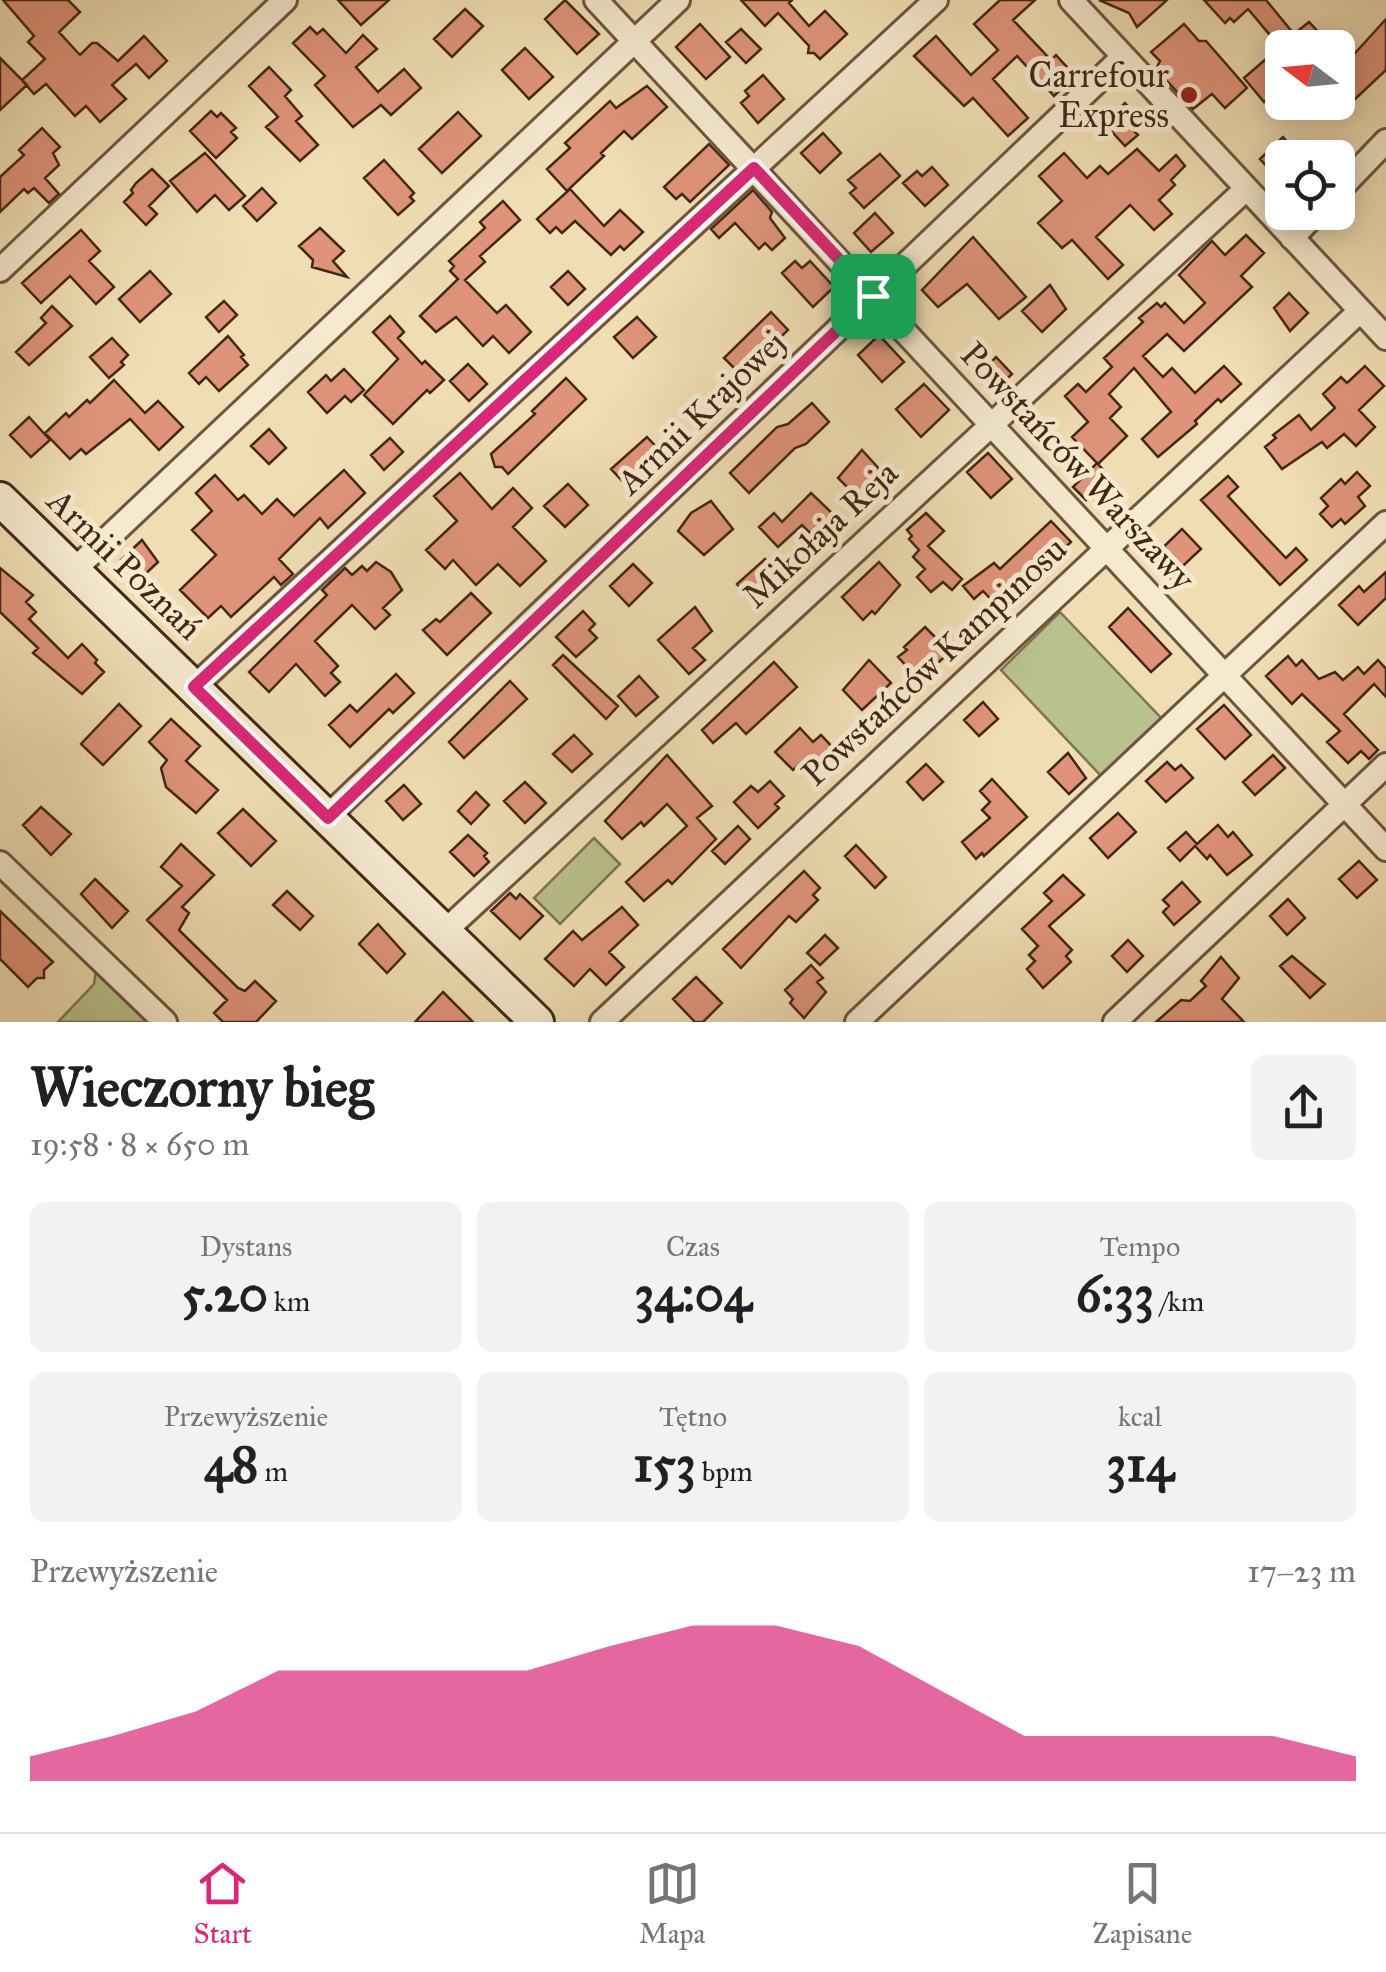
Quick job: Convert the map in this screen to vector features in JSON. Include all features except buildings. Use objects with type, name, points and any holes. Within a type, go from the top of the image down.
[{"type":"street","points":[[0,270],[285,0]]},
{"type":"street","name":"Powstańców Warszawy","points":[[596,0],[1386,849]]},
{"type":"street","points":[[74,570],[678,0]]},
{"type":"street","points":[[194,687],[936,0]]},
{"type":"street","points":[[1071,0],[1386,338]]},
{"type":"street","name":"Armii Krajowej","points":[[328,818],[1123,57]]},
{"type":"street","points":[[1355,174],[1386,141]]},
{"type":"street","name":"Mikołaja Reja","points":[[445,930],[1244,190]]},
{"type":"street","points":[[1292,238],[1300,230]]},
{"type":"street","name":"Powstańców Kampinosu","points":[[602,1022],[1360,312]]},
{"type":"street","name":"Armii Poznań","points":[[0,499],[537,1022]]},
{"type":"street","points":[[857,1022],[1386,523]]},
{"type":"street","points":[[1115,1022],[1386,765]]},
{"type":"street","points":[[0,863],[166,1022]]},
{"type":"green space","points":[[1060,612],[1164,721],[1103,778],[1001,670]]},
{"type":"green space","points":[[594,838],[620,864],[560,924],[534,898]]},
{"type":"green space","points":[[96,970],[149,1022],[58,1022],[94,984]]},
{"type":"place","name":"Carrefour Express","points":[[1189,95]]},
{"type":"route","points":[[754,168],[873,296],[328,818],[194,687],[754,168]]}]
